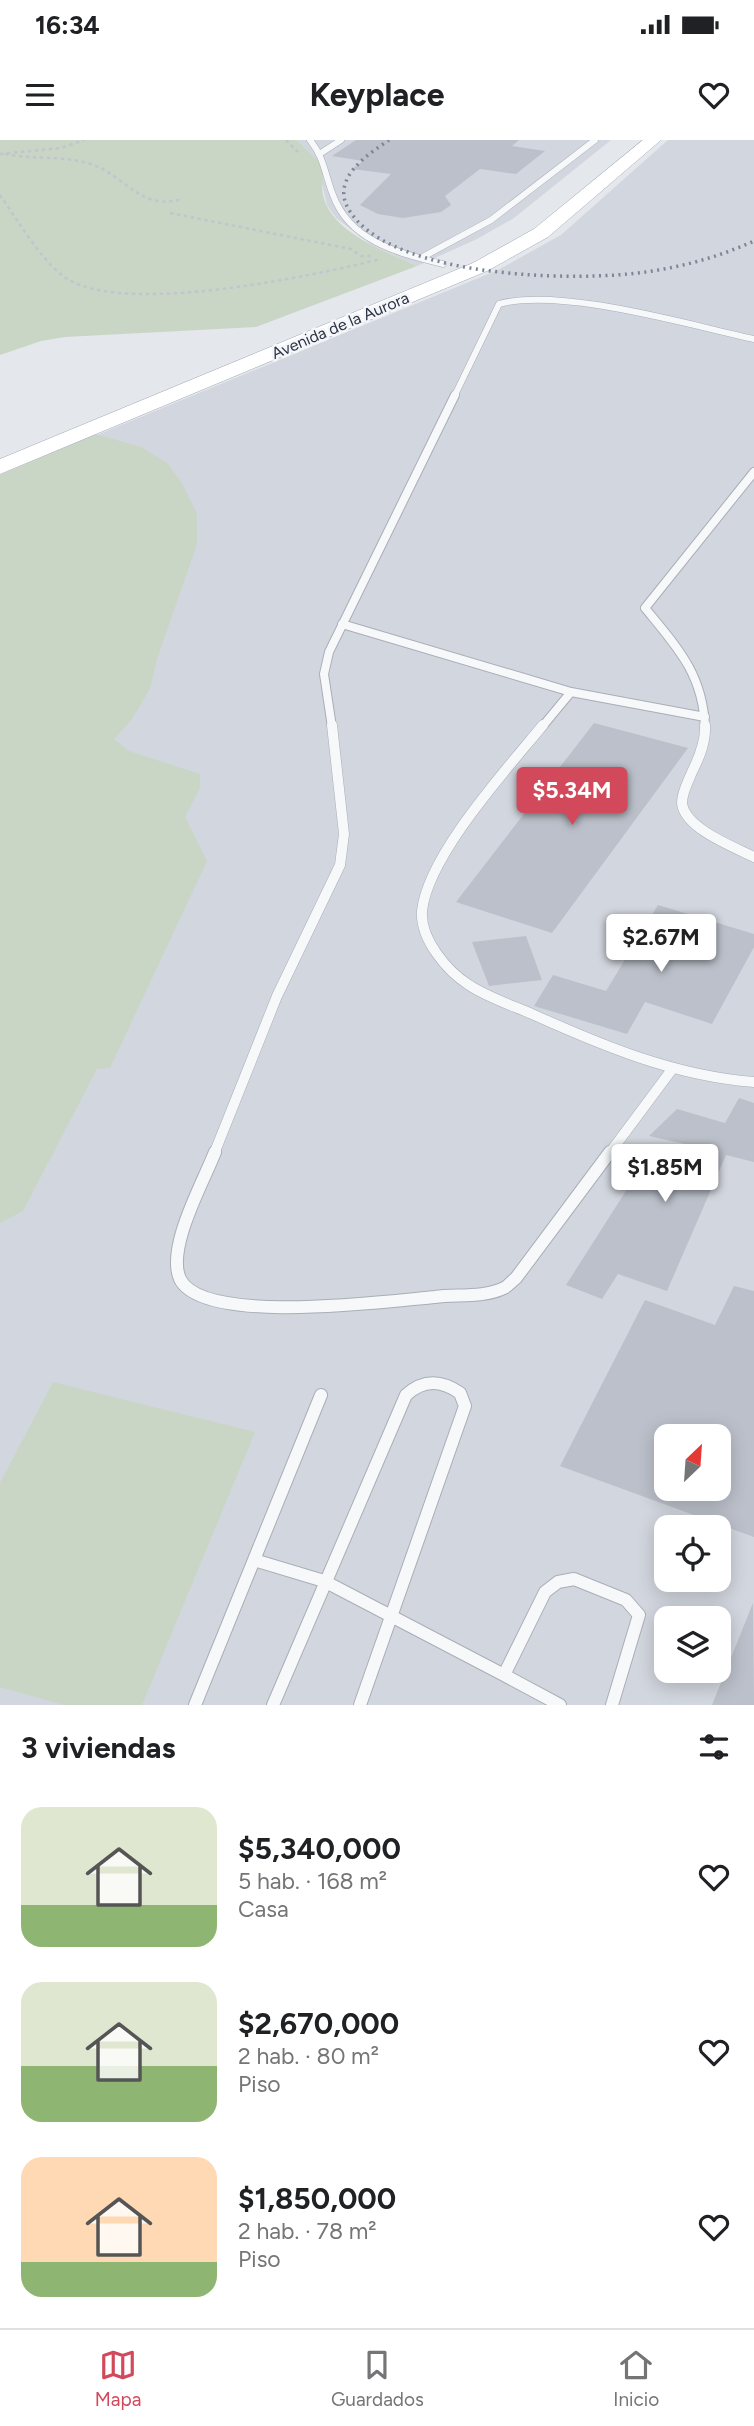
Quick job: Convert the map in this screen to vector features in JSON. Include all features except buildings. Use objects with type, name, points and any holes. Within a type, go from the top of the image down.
[{"type":"main road","name":"Avenida de la Aurora","points":[[155,381],[443,264],[519,226],[623,140]]},
{"type":"main road","name":"Avenida de la Aurora","points":[[0,467],[480,267],[541,233],[653,140]]},
{"type":"lane","points":[[310,140],[321,153],[328,169],[334,200],[350,225],[377,244],[443,264]]},
{"type":"lane","points":[[321,153],[341,140]]},
{"type":"lane","points":[[421,258],[492,222],[595,140]]},
{"type":"lane","points":[[673,1068],[516,1278],[504,1288],[344,1306],[239,1306],[201,1297],[182,1282],[177,1272],[176,1250],[277,996],[340,865],[344,834],[340,778],[324,674],[329,652],[502,301],[522,299],[599,307],[754,339]]},
{"type":"lane","points":[[754,472],[645,608],[687,662],[704,703],[705,717],[700,750],[681,797],[683,811],[699,832],[754,857]]},
{"type":"lane","points":[[342,624],[571,692],[705,717]]},
{"type":"lane","points":[[571,692],[469,818],[436,873],[426,895],[422,915],[434,947],[456,976],[471,987],[595,1040],[702,1078],[754,1082]]},
{"type":"lane","points":[[273,1705],[406,1395],[421,1383],[449,1384],[460,1393],[465,1406],[360,1705]]},
{"type":"lane","points":[[195,1705],[321,1395]]},
{"type":"lane","points":[[254,1560],[324,1581],[560,1705]]},
{"type":"lane","points":[[504,1675],[545,1592],[558,1582],[574,1579],[626,1600],[639,1615],[612,1705]]},
{"type":"path","points":[[2,154],[61,148],[84,140]]},
{"type":"path","points":[[2,154],[78,160],[111,172],[139,198],[165,203],[182,199]]},
{"type":"path","points":[[0,195],[65,276],[94,288],[144,293],[222,288],[297,277],[383,259]]},
{"type":"path","points":[[170,212],[351,249],[364,257],[375,256]]},
{"type":"shaded area","points":[[296,140],[611,140],[514,218],[477,239],[417,266],[372,245],[336,218],[327,205],[322,184]]},
{"type":"shaded area","points":[[668,140],[754,140],[754,1705],[0,1705],[0,475],[498,270],[561,235]]},
{"type":"green space","points":[[0,140],[296,140],[324,167],[323,195],[337,220],[361,239],[417,266],[256,327],[65,337],[41,341],[0,355]]},
{"type":"green space","points":[[95,434],[141,447],[167,463],[182,483],[197,514],[197,544],[157,659],[150,689],[132,719],[114,739],[129,751],[200,774],[200,788],[185,817],[207,861],[110,1068],[97,1069],[23,1211],[0,1223],[0,475]]},
{"type":"green space","points":[[53,1382],[255,1432],[142,1705],[64,1705],[0,1687],[0,1483]]},
{"type":"railway","points":[[389,140],[354,169],[344,188],[344,199],[349,210],[367,230],[394,246],[425,258],[497,272],[565,276],[614,275],[675,267],[754,241]]}]
